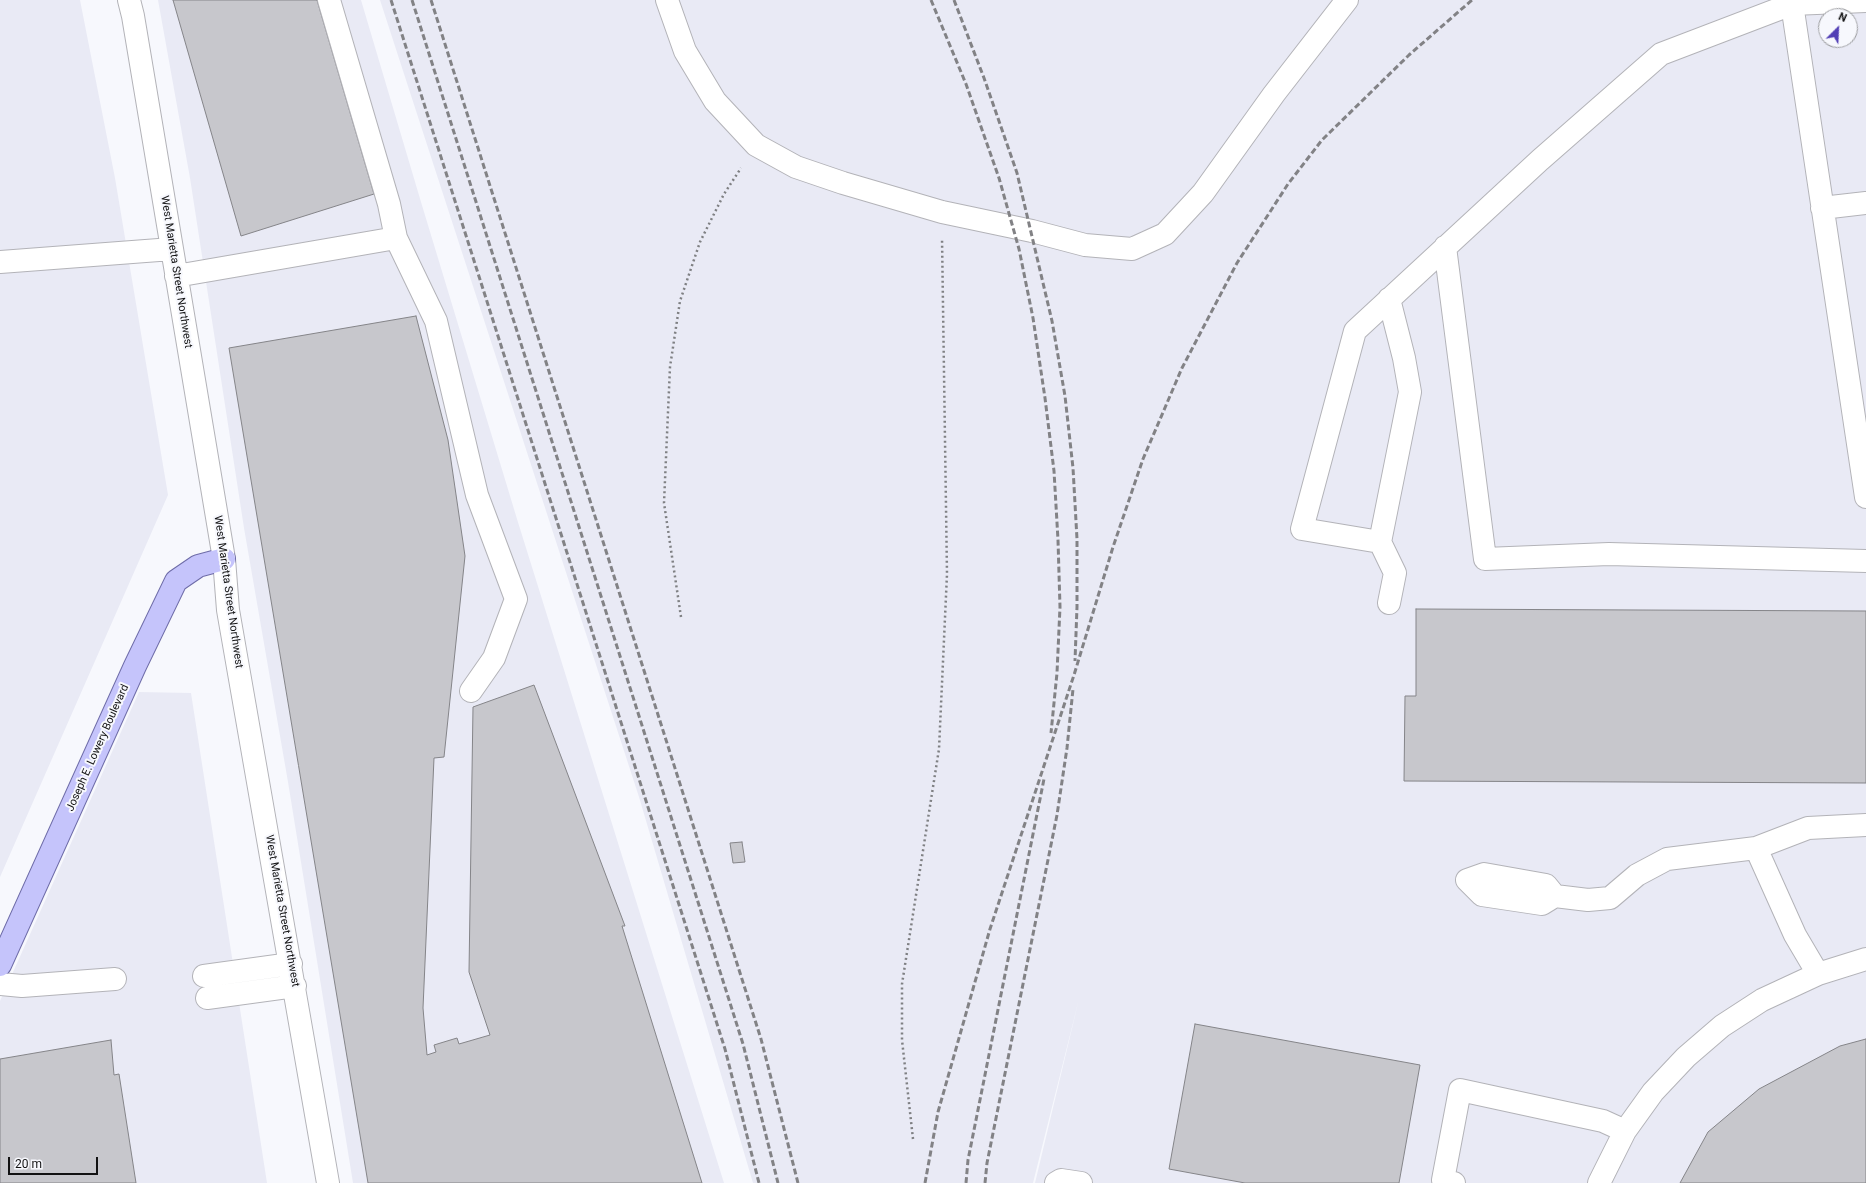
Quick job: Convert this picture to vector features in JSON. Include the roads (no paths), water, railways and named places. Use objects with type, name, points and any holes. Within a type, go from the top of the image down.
[{"type":"main road","name":"Joseph E. Lowery Boulevard","points":[[0,965],[135,666],[176,581],[198,566],[224,559]]},
{"type":"street","name":"West Marietta Street Northwest","points":[[129,0],[224,559],[228,610],[295,986],[328,1183]]},
{"type":"street","points":[[329,0],[389,204],[396,238],[436,321],[477,495],[516,599],[494,658],[471,691]]},
{"type":"street","points":[[667,0],[685,51],[716,101],[756,146],[796,167],[843,183],[942,212],[1032,231],[1085,245],[1132,249],[1165,234],[1203,193],[1274,94],[1347,0]]},
{"type":"street","points":[[1380,542],[1302,529],[1355,331],[1445,247],[1661,54],[1792,4],[1866,1]]},
{"type":"street","points":[[1792,4],[1866,497]]},
{"type":"street","points":[[1822,208],[1866,203]]},
{"type":"street","points":[[176,276],[396,238]]},
{"type":"street","points":[[1445,247],[1485,559],[1609,554],[1866,561]]},
{"type":"street","points":[[0,262],[172,249]]},
{"type":"street","points":[[1389,300],[1404,358],[1410,392],[1380,542],[1395,574],[1389,603]]},
{"type":"street","points":[[1555,896],[1588,900],[1610,898],[1637,876],[1667,860],[1756,848],[1808,828],[1866,825]]},
{"type":"street","points":[[1756,848],[1795,934],[1818,974]]},
{"type":"street","points":[[1598,1183],[1625,1131],[1653,1092],[1686,1057],[1722,1026],[1762,1000],[1818,974],[1866,959]]},
{"type":"street","points":[[204,976],[291,964]]},
{"type":"street","points":[[0,984],[22,986],[115,979]]},
{"type":"street","points":[[207,998],[295,986]]},
{"type":"street","points":[[1454,1183],[1443,1180],[1460,1090],[1603,1121],[1625,1131]]},
{"type":"street","points":[[1056,1183],[1060,1180],[1081,1183]]},
{"type":"railway","points":[[391,0],[725,1049],[759,1183]]},
{"type":"railway","points":[[412,0],[743,1044],[778,1183]]},
{"type":"railway","points":[[431,0],[761,1039],[798,1183]]},
{"type":"railway","points":[[931,0],[966,84],[999,178],[1019,249],[1033,318],[1054,471],[1058,540],[1060,607],[1057,673],[1051,733]]},
{"type":"railway","points":[[954,0],[984,78],[1017,173],[1052,321],[1065,396],[1073,468],[1077,539],[1075,661]]},
{"type":"railway","points":[[925,1183],[938,1112],[990,929],[1074,675],[1113,547],[1143,459],[1182,368],[1237,263],[1288,184],[1322,140],[1409,55],[1472,0]]},
{"type":"railway","points":[[985,1183],[987,1163],[1057,815],[1067,748],[1073,689]]},
{"type":"railway","points":[[966,1183],[968,1160],[1044,779]]}]
